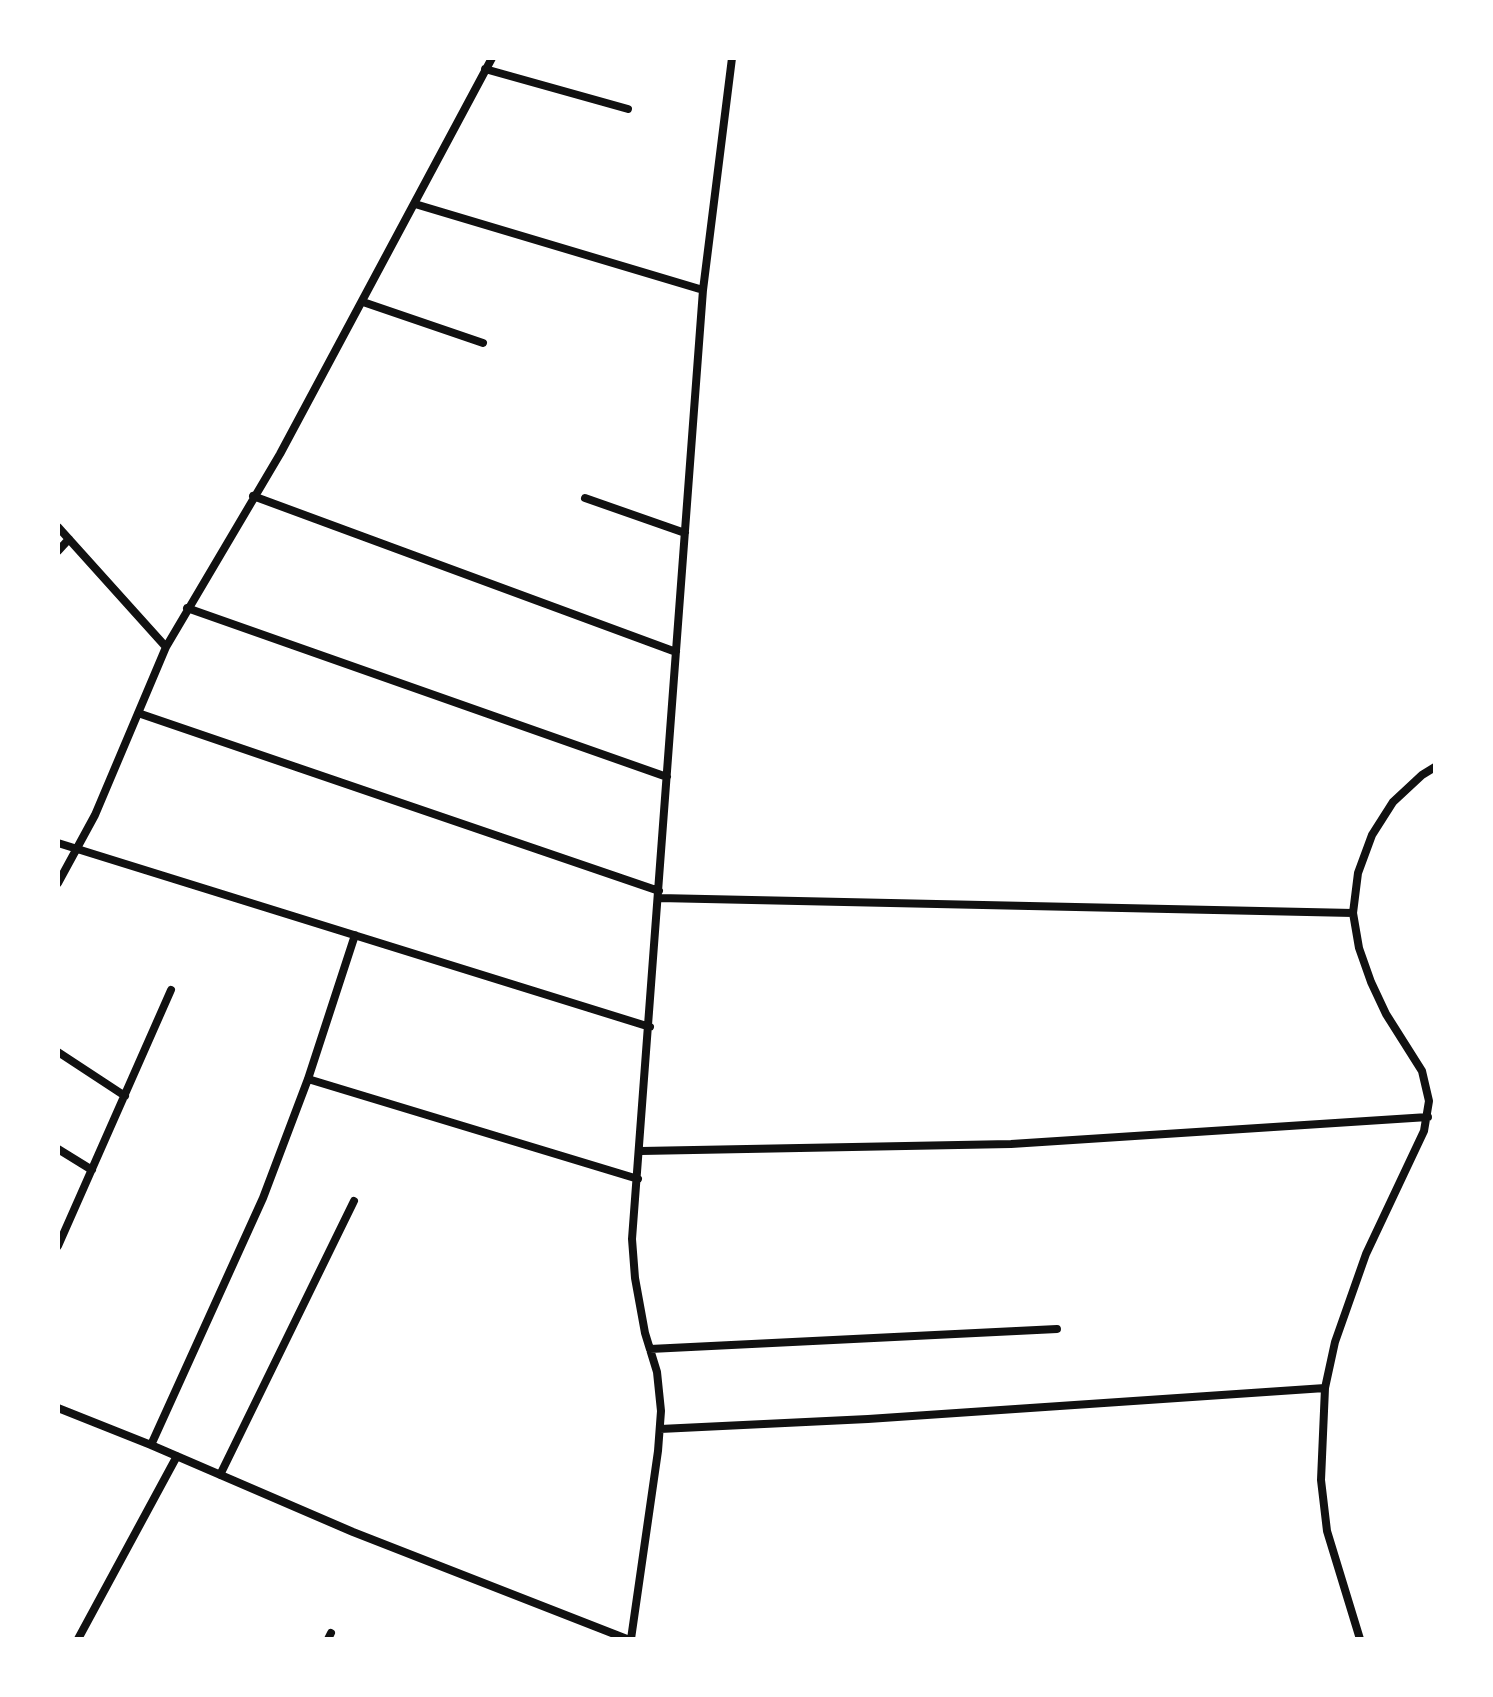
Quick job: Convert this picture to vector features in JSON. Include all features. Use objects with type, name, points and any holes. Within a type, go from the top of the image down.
[{"type":"street","points":[[58,883],[95,815],[166,647],[280,454],[492,58]]},
{"type":"street","points":[[58,1408],[353,1532],[629,1639],[660,1429],[660,1391],[640,1305],[633,1252],[703,290],[732,58]]},
{"type":"street","points":[[485,69],[628,109]]},
{"type":"street","points":[[415,204],[703,290]]},
{"type":"street","points":[[363,302],[483,343]]},
{"type":"street","points":[[253,496],[676,652]]},
{"type":"street","points":[[585,498],[685,533]]},
{"type":"street","points":[[58,527],[166,647]]},
{"type":"street","points":[[58,551],[69,539]]},
{"type":"street","points":[[187,608],[667,777]]},
{"type":"street","points":[[138,713],[659,895],[1353,913]]},
{"type":"street","points":[[1360,1639],[1327,1531],[1321,1480],[1325,1388],[1335,1342],[1366,1254],[1424,1131],[1428,1117],[1428,1093],[1422,1071],[1386,1014],[1371,982],[1359,948],[1353,913],[1358,873],[1372,835],[1393,802],[1435,767]]},
{"type":"street","points":[[58,843],[650,1027]]},
{"type":"street","points":[[151,1445],[263,1198],[308,1079],[355,935]]},
{"type":"street","points":[[58,1246],[171,990]]},
{"type":"street","points":[[58,1052],[125,1096]]},
{"type":"street","points":[[308,1079],[638,1179]]},
{"type":"street","points":[[641,1151],[1011,1144],[1428,1117]]},
{"type":"street","points":[[58,1149],[92,1170]]},
{"type":"street","points":[[220,1475],[354,1201]]},
{"type":"street","points":[[650,1349],[1057,1329]]},
{"type":"street","points":[[660,1429],[868,1419],[1325,1388]]},
{"type":"street","points":[[78,1639],[177,1456]]}]
